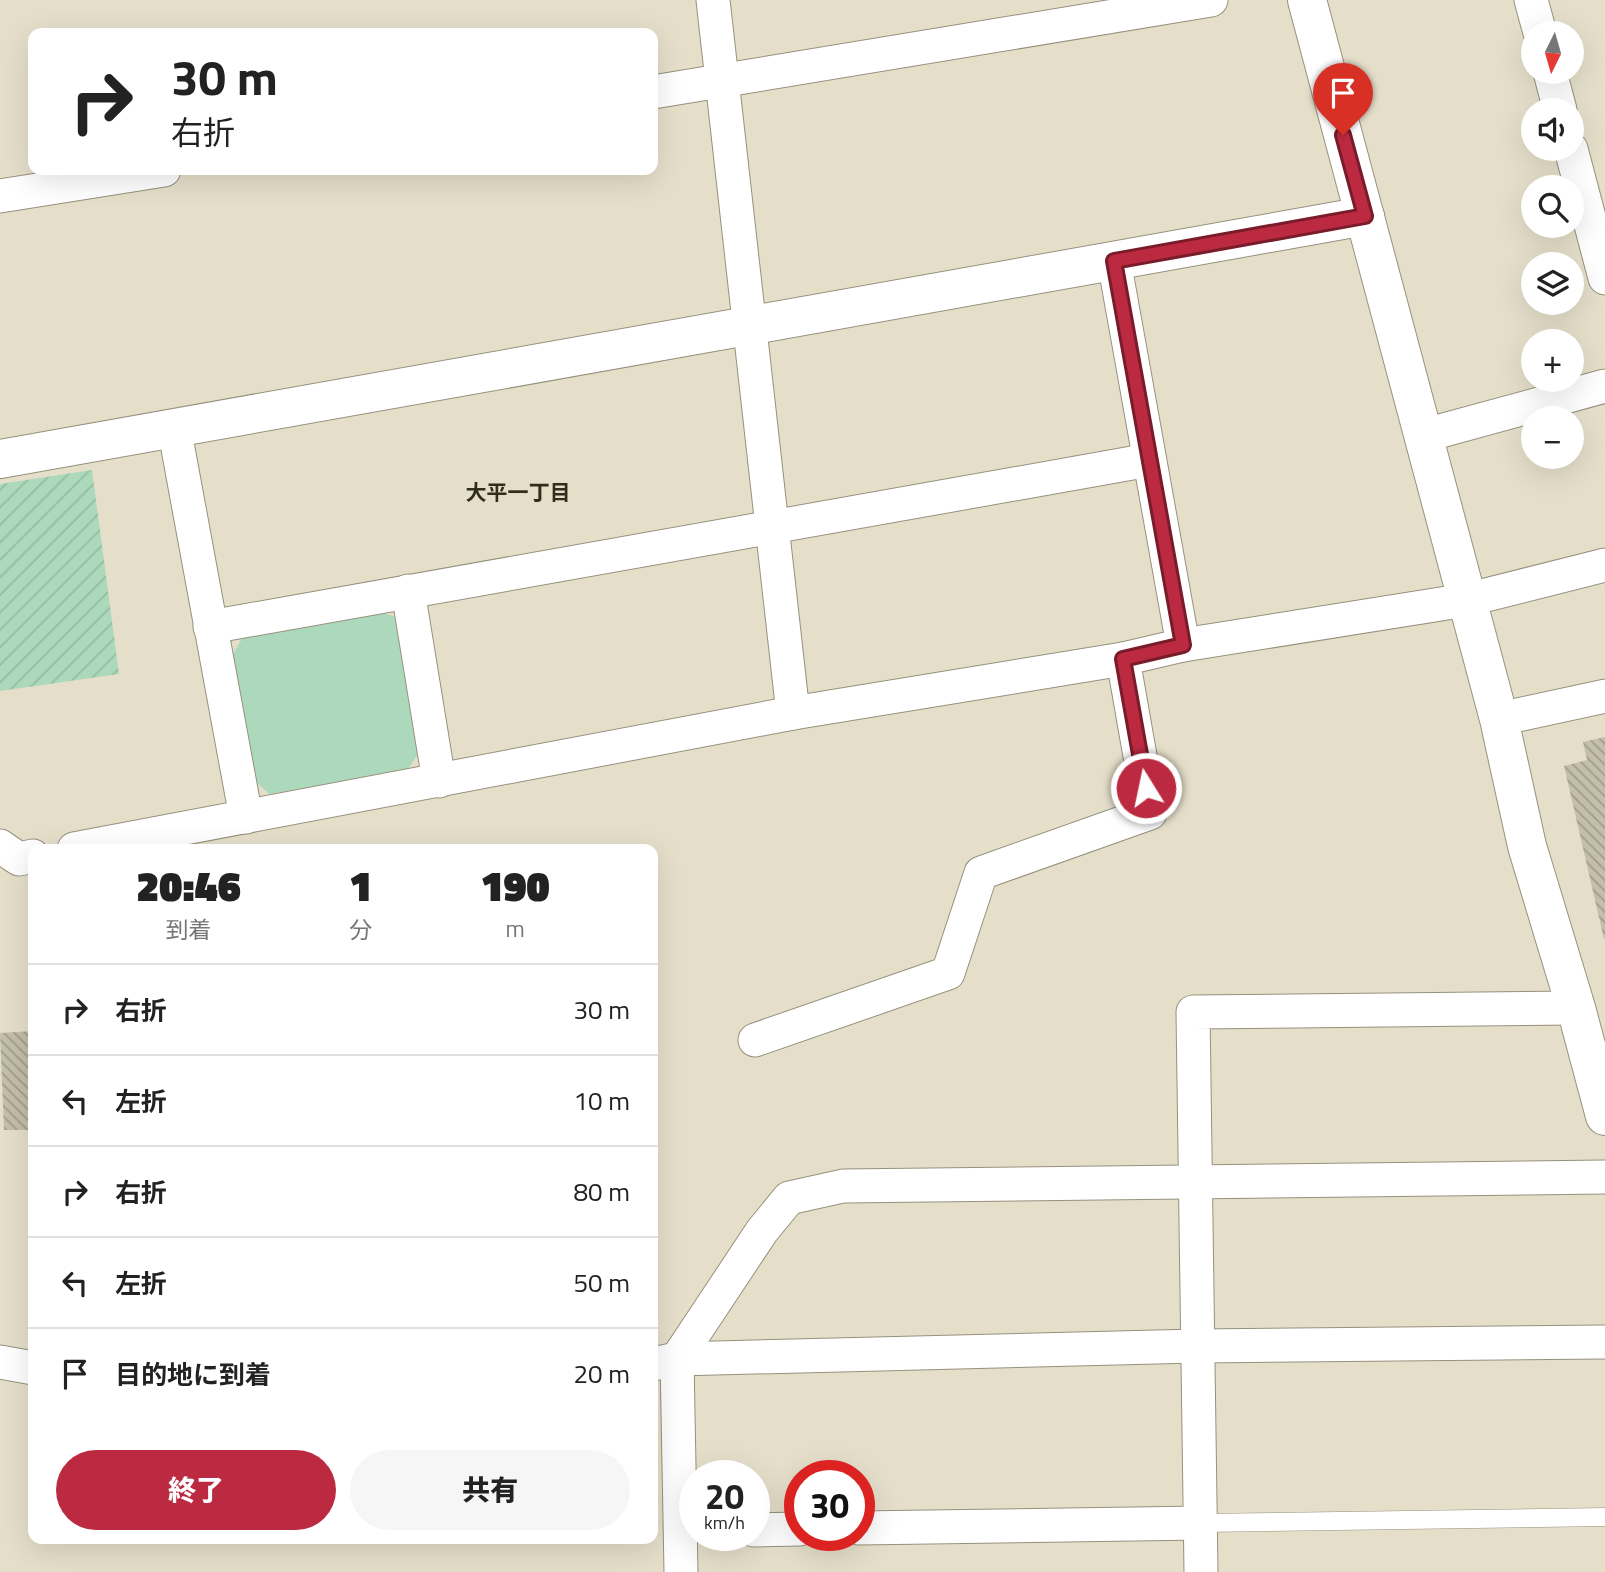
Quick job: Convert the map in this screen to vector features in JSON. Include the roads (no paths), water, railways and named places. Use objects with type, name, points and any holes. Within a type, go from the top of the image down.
[{"type":"street","points":[[713,0],[793,713]]},
{"type":"street","points":[[658,91],[1211,0]]},
{"type":"street","points":[[1307,0],[1499,719],[1527,846],[1605,1116]]},
{"type":"street","points":[[1531,0],[1537,21]]},
{"type":"street","points":[[1574,161],[1605,278]]},
{"type":"street","points":[[0,196],[132,175]]},
{"type":"street","points":[[0,458],[1365,216]]},
{"type":"street","points":[[1114,261],[1183,645]]},
{"type":"street","points":[[1422,436],[1605,386]]},
{"type":"street","points":[[174,427],[246,817]]},
{"type":"street","points":[[210,627],[1150,460]]},
{"type":"street","points":[[101,844],[793,713],[1123,659],[1183,645],[1466,600],[1605,565]]},
{"type":"street","points":[[408,591],[439,781]]},
{"type":"street","points":[[755,1040],[948,973],[981,873],[1150,814],[1123,659]]},
{"type":"street","points":[[1499,719],[1605,696]]},
{"type":"street","points":[[0,846],[19,859],[28,857]]},
{"type":"street","points":[[1201,1572],[1193,1012],[1576,1009]]},
{"type":"street","points":[[679,1464],[665,1361],[789,1198],[843,1186],[1605,1177]]},
{"type":"street","points":[[665,1361],[1197,1346],[1605,1342]]},
{"type":"street","points":[[0,1362],[28,1367]]},
{"type":"street","points":[[875,1528],[1200,1523]]},
{"type":"street","points":[[681,1572],[685,1551]]},
{"type":"lane","points":[[1200,1523],[1605,1517]]},
{"type":"district","name":"大平一丁目","points":[[518,492]]}]
